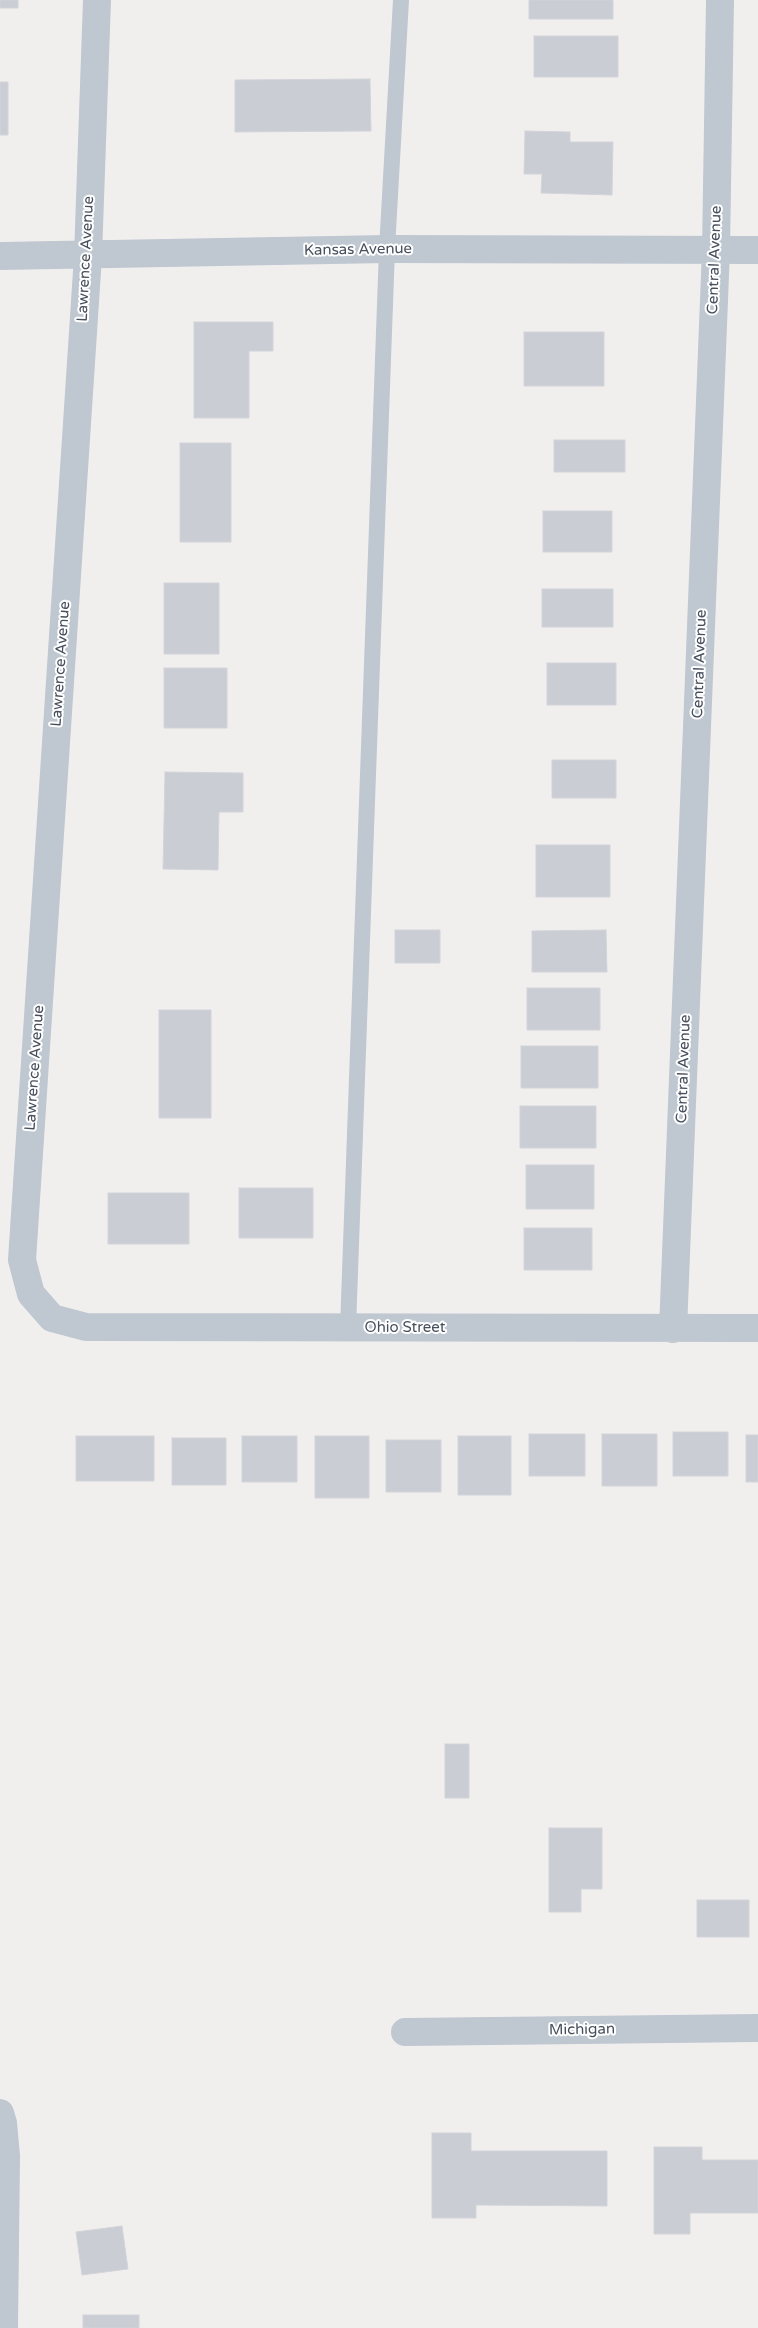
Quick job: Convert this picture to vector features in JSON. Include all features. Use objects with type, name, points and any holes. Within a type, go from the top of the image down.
[{"type":"street","name":"Lawrence Avenue","points":[[52,1318],[31,1294],[22,1260],[88,256],[97,0]]},
{"type":"street","name":"Central Avenue","points":[[673,1329],[716,250],[720,0]]},
{"type":"street","name":"Kansas Avenue","points":[[0,256],[88,256],[387,249],[758,250]]},
{"type":"street","name":"Ohio Street","points":[[52,1318],[86,1327],[758,1328]]},
{"type":"street","name":"Michigan","points":[[405,2032],[758,2028]]},
{"type":"street","points":[[0,2113],[6,2156],[4,2328]]},
{"type":"lane","points":[[348,1328],[387,249],[401,0]]},
{"type":"building","points":[[0,0],[18,0],[18,8],[0,8]]},
{"type":"building","points":[[529,0],[613,0],[613,19],[529,19]]},
{"type":"building","points":[[534,36],[618,36],[618,77],[534,77]]},
{"type":"building","points":[[370,79],[371,131],[235,132],[235,80]]},
{"type":"building","points":[[0,82],[8,82],[8,135],[0,135]]},
{"type":"building","points":[[525,131],[570,132],[570,142],[613,142],[612,195],[541,193],[542,174],[524,174]]},
{"type":"building","points":[[194,322],[273,322],[273,351],[249,351],[249,418],[194,418]]},
{"type":"building","points":[[524,332],[604,332],[604,386],[524,386]]},
{"type":"building","points":[[554,440],[625,440],[625,472],[554,472]]},
{"type":"building","points":[[180,443],[231,443],[231,542],[180,542]]},
{"type":"building","points":[[543,511],[612,511],[612,552],[543,552]]},
{"type":"building","points":[[164,583],[219,583],[219,654],[164,654]]},
{"type":"building","points":[[542,589],[613,589],[613,627],[542,627]]},
{"type":"building","points":[[547,663],[616,663],[616,705],[547,705]]},
{"type":"building","points":[[164,668],[227,668],[227,728],[164,728]]},
{"type":"building","points":[[552,760],[616,760],[616,798],[552,798]]},
{"type":"building","points":[[165,772],[243,773],[243,812],[219,812],[218,870],[163,869]]},
{"type":"building","points":[[536,845],[610,845],[610,897],[536,897]]},
{"type":"building","points":[[395,930],[440,930],[440,963],[395,963]]},
{"type":"building","points":[[606,930],[607,972],[532,972],[532,931]]},
{"type":"building","points":[[527,988],[600,988],[600,1030],[527,1030]]},
{"type":"building","points":[[159,1010],[211,1010],[211,1118],[159,1118]]},
{"type":"building","points":[[521,1046],[598,1046],[598,1088],[521,1088]]},
{"type":"building","points":[[520,1106],[596,1106],[596,1148],[520,1148]]},
{"type":"building","points":[[526,1165],[594,1165],[594,1209],[526,1209]]},
{"type":"building","points":[[239,1188],[313,1188],[313,1238],[239,1238]]},
{"type":"building","points":[[108,1193],[189,1193],[189,1244],[108,1244]]},
{"type":"building","points":[[524,1228],[592,1228],[592,1270],[524,1270]]},
{"type":"building","points":[[673,1432],[728,1432],[728,1476],[673,1476]]},
{"type":"building","points":[[529,1434],[585,1434],[585,1476],[529,1476]]},
{"type":"building","points":[[602,1434],[657,1434],[657,1486],[602,1486]]},
{"type":"building","points":[[746,1435],[758,1435],[758,1482],[746,1482]]},
{"type":"building","points":[[76,1436],[154,1436],[154,1481],[76,1481]]},
{"type":"building","points":[[242,1436],[297,1436],[297,1482],[242,1482]]},
{"type":"building","points":[[315,1436],[369,1436],[369,1498],[315,1498]]},
{"type":"building","points":[[458,1436],[511,1436],[511,1495],[458,1495]]},
{"type":"building","points":[[172,1438],[226,1438],[226,1485],[172,1485]]},
{"type":"building","points":[[386,1440],[441,1440],[441,1492],[386,1492]]},
{"type":"building","points":[[445,1744],[469,1744],[469,1798],[445,1798]]},
{"type":"building","points":[[549,1828],[602,1828],[602,1889],[581,1889],[581,1912],[549,1912]]},
{"type":"building","points":[[697,1900],[749,1900],[749,1937],[697,1937]]},
{"type":"building","points":[[432,2133],[471,2133],[471,2151],[607,2151],[607,2206],[476,2205],[476,2218],[432,2218]]},
{"type":"building","points":[[654,2147],[702,2147],[702,2160],[758,2160],[758,2213],[690,2213],[690,2234],[654,2234]]},
{"type":"building","points":[[122,2226],[128,2269],[82,2275],[76,2232]]},
{"type":"building","points":[[83,2315],[139,2315],[139,2328],[83,2328]]}]
